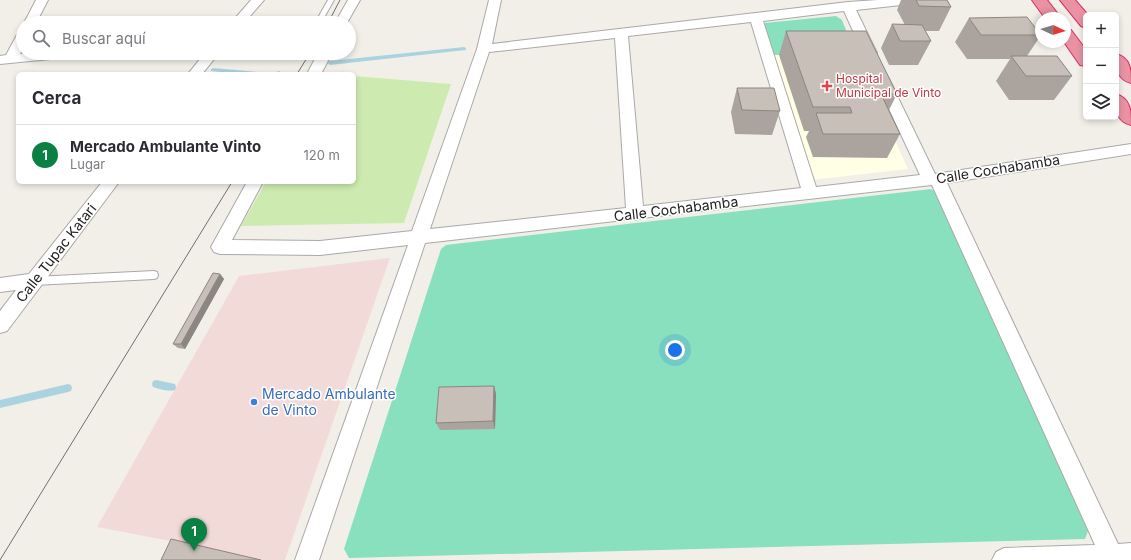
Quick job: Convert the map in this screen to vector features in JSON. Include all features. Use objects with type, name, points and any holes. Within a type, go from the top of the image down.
[{"type":"highway","points":[[1039,0],[1048,12]]},
{"type":"highway","points":[[1067,0],[1083,19]]},
{"type":"highway","points":[[1071,41],[1083,57]]},
{"type":"highway","points":[[1119,63],[1131,78]]},
{"type":"highway","points":[[1119,104],[1131,119]]},
{"type":"street","points":[[34,16],[42,0]]},
{"type":"street","points":[[243,16],[258,0]]},
{"type":"street","points":[[345,16],[354,0]]},
{"type":"street","points":[[308,560],[484,49],[495,0]]},
{"type":"street","points":[[484,49],[621,32],[756,18],[845,3],[910,0]]},
{"type":"street","points":[[845,3],[1121,556],[1004,560]]},
{"type":"street","points":[[756,18],[810,193]]},
{"type":"street","points":[[621,32],[635,214]]},
{"type":"street","points":[[5,59],[16,45]]},
{"type":"street","points":[[5,59],[16,58]]},
{"type":"street","points":[[198,72],[207,60]]},
{"type":"street","points":[[315,72],[321,60]]},
{"type":"street","name":"Calle Cochabamba","points":[[254,184],[220,247],[320,248],[635,214],[933,179],[1131,149]]},
{"type":"street","name":"Calle Tupac Katari","points":[[0,325],[109,184]]},
{"type":"street","points":[[0,285],[34,281]]},
{"type":"lane","points":[[322,16],[331,0]]},
{"type":"lane","points":[[34,281],[154,274]]},
{"type":"shaded area","name":"Hospital Municipal de Vinto","points":[[774,55],[856,55],[908,169],[811,180]]},
{"type":"shaded area","name":"Mercado Ambulante de Vinto","points":[[390,258],[285,560],[168,560],[176,542],[97,527],[239,276]]},
{"type":"green space","points":[[836,16],[842,20],[856,55],[774,55],[764,23]]},
{"type":"green space","points":[[356,76],[451,84],[404,223],[241,226],[265,184],[356,184]]},
{"type":"green space","points":[[931,189],[936,193],[1088,531],[1085,539],[349,558],[344,549],[441,249],[446,245]]},
{"type":"building","points":[[916,0],[947,0],[951,7],[919,6]]},
{"type":"building","points":[[1027,17],[1035,27],[1035,35],[981,35],[969,18]]},
{"type":"building","points":[[892,24],[922,25],[931,41],[900,41]]},
{"type":"building","points":[[786,31],[866,31],[897,94],[881,94],[900,134],[823,134],[816,113],[852,113],[850,107],[813,107]]},
{"type":"building","points":[[1011,56],[1057,56],[1072,76],[1026,76]]},
{"type":"building","points":[[737,88],[774,88],[780,111],[742,110]]},
{"type":"building","points":[[213,273],[220,274],[181,344],[173,344]]},
{"type":"building","points":[[494,386],[493,421],[436,423],[439,387]]},
{"type":"building","points":[[171,539],[261,560],[161,560]]},
{"type":"waterway","points":[[330,63],[464,49]]},
{"type":"waterway","points":[[213,70],[236,72]]},
{"type":"waterway","points":[[156,384],[172,387]]},
{"type":"waterway","points":[[0,404],[68,388]]},
{"type":"tram line","points":[[332,16],[340,0]]},
{"type":"tram line","points":[[298,72],[306,60]]},
{"type":"tram line","points":[[0,560],[231,184]]},
{"type":"place","name":"Hospital Municipal de Vinto","points":[[827,86]]},
{"type":"place","name":"Mercado Ambulante de Vinto","points":[[254,402]]},
{"type":"place","name":"Mercado Ambulante Vinto","points":[[194,551]]}]
